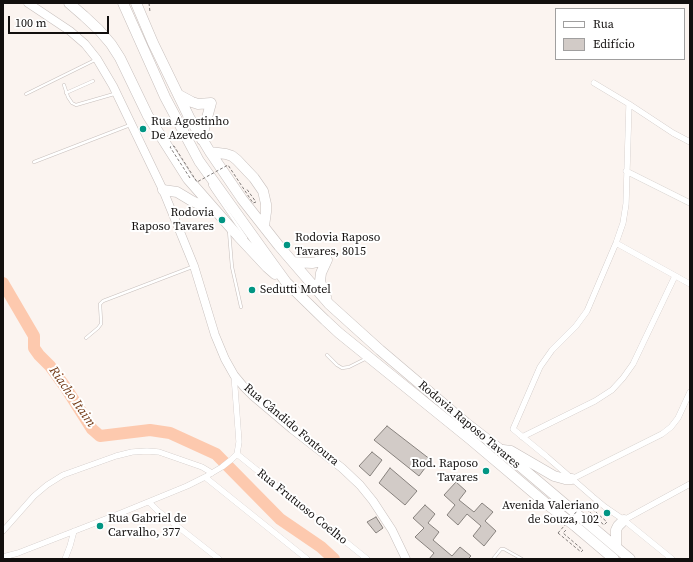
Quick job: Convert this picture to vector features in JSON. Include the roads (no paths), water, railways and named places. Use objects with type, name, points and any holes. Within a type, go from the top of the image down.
[{"type":"highway","points":[[69,3],[99,30],[111,44],[120,58],[148,116],[188,179],[216,212],[267,267],[286,282]]},
{"type":"highway","name":"Rodovia Raposo Tavares","points":[[123,3],[165,96],[199,161],[286,282],[325,320],[614,559]]},
{"type":"highway","name":"Rodovia Raposo Tavares","points":[[136,3],[153,43],[189,117],[202,140],[242,199],[279,246],[329,304],[380,350],[460,418],[501,450],[630,559]]},
{"type":"highway","points":[[179,95],[198,104],[210,103],[202,140]]},
{"type":"highway","points":[[210,152],[232,156],[238,160],[254,178],[263,191],[266,204],[264,226]]},
{"type":"highway","points":[[163,190],[177,192],[216,212]]},
{"type":"highway","points":[[293,262],[312,263],[327,260],[321,273],[320,280],[329,304]]},
{"type":"highway","points":[[501,450],[511,451],[554,476],[572,479]]},
{"type":"highway","points":[[616,548],[616,530],[624,520]]},
{"type":"main road","points":[[32,4],[70,31],[85,44],[97,59],[117,93],[163,190]]},
{"type":"main road","name":"Rua Cândido Fontoura","points":[[163,190],[194,266],[215,335],[225,359],[234,375],[253,396],[342,468],[360,485],[373,501],[392,530],[406,559]]},
{"type":"street","points":[[594,83],[629,104],[672,133],[690,142]]},
{"type":"street","points":[[629,104],[626,204],[623,223],[616,243],[587,311],[576,326],[552,350],[540,367],[513,429],[605,507],[624,520],[672,559]]},
{"type":"street","points":[[626,171],[690,203]]},
{"type":"street","points":[[616,243],[690,284]]},
{"type":"street","points":[[522,438],[595,401],[612,390],[633,364],[675,276]]},
{"type":"street","points":[[3,557],[18,553],[149,502],[187,486],[222,467],[237,454],[239,442],[234,375]]},
{"type":"street","points":[[572,479],[662,434],[671,427],[678,418],[690,392]]},
{"type":"street","points":[[3,530],[34,496],[47,485],[63,475],[116,456],[132,452],[159,452],[212,473]]},
{"type":"street","name":"Rua Frutuoso Coelho","points":[[237,454],[367,559]]},
{"type":"street","points":[[205,477],[307,559]]},
{"type":"street","points":[[624,520],[690,484]]},
{"type":"street","points":[[149,502],[158,511],[219,559]]},
{"type":"street","points":[[65,559],[74,531]]},
{"type":"lane","points":[[26,94],[97,59]]},
{"type":"lane","points":[[66,92],[93,81]]},
{"type":"lane","points":[[64,85],[68,97],[72,103],[76,105],[117,93]]},
{"type":"lane","points":[[34,162],[132,125]]},
{"type":"lane","points":[[199,161],[207,178]]},
{"type":"lane","points":[[210,184],[267,267]]},
{"type":"lane","points":[[229,226],[232,267],[241,307]]},
{"type":"lane","points":[[86,338],[101,324],[100,304],[103,301],[194,266]]},
{"type":"lane","points":[[327,355],[336,365],[342,368],[349,367],[369,357]]},
{"type":"lane","points":[[493,559],[501,550],[504,549],[522,559]]},
{"type":"waterway","name":"Riacho Itaim","points":[[3,283],[34,336],[34,348],[50,366],[66,388],[92,429],[100,436],[150,430],[170,433],[216,454],[280,519],[321,547],[334,559]]},
{"type":"place","name":"Rua Agostinho De Azevedo","points":[[143,129]]},
{"type":"place","name":"Rodovia Raposo Tavares","points":[[222,220]]},
{"type":"place","name":"Rodovia Raposo Tavares, 8015","points":[[287,245]]},
{"type":"place","name":"Sedutti Motel","points":[[252,290]]},
{"type":"place","name":"Rod. Raposo Tavares","points":[[486,471]]},
{"type":"place","name":"Avenida Valeriano de Souza, 102","points":[[607,513]]},
{"type":"place","name":"Rua Gabriel de Carvalho, 377","points":[[100,526]]}]
